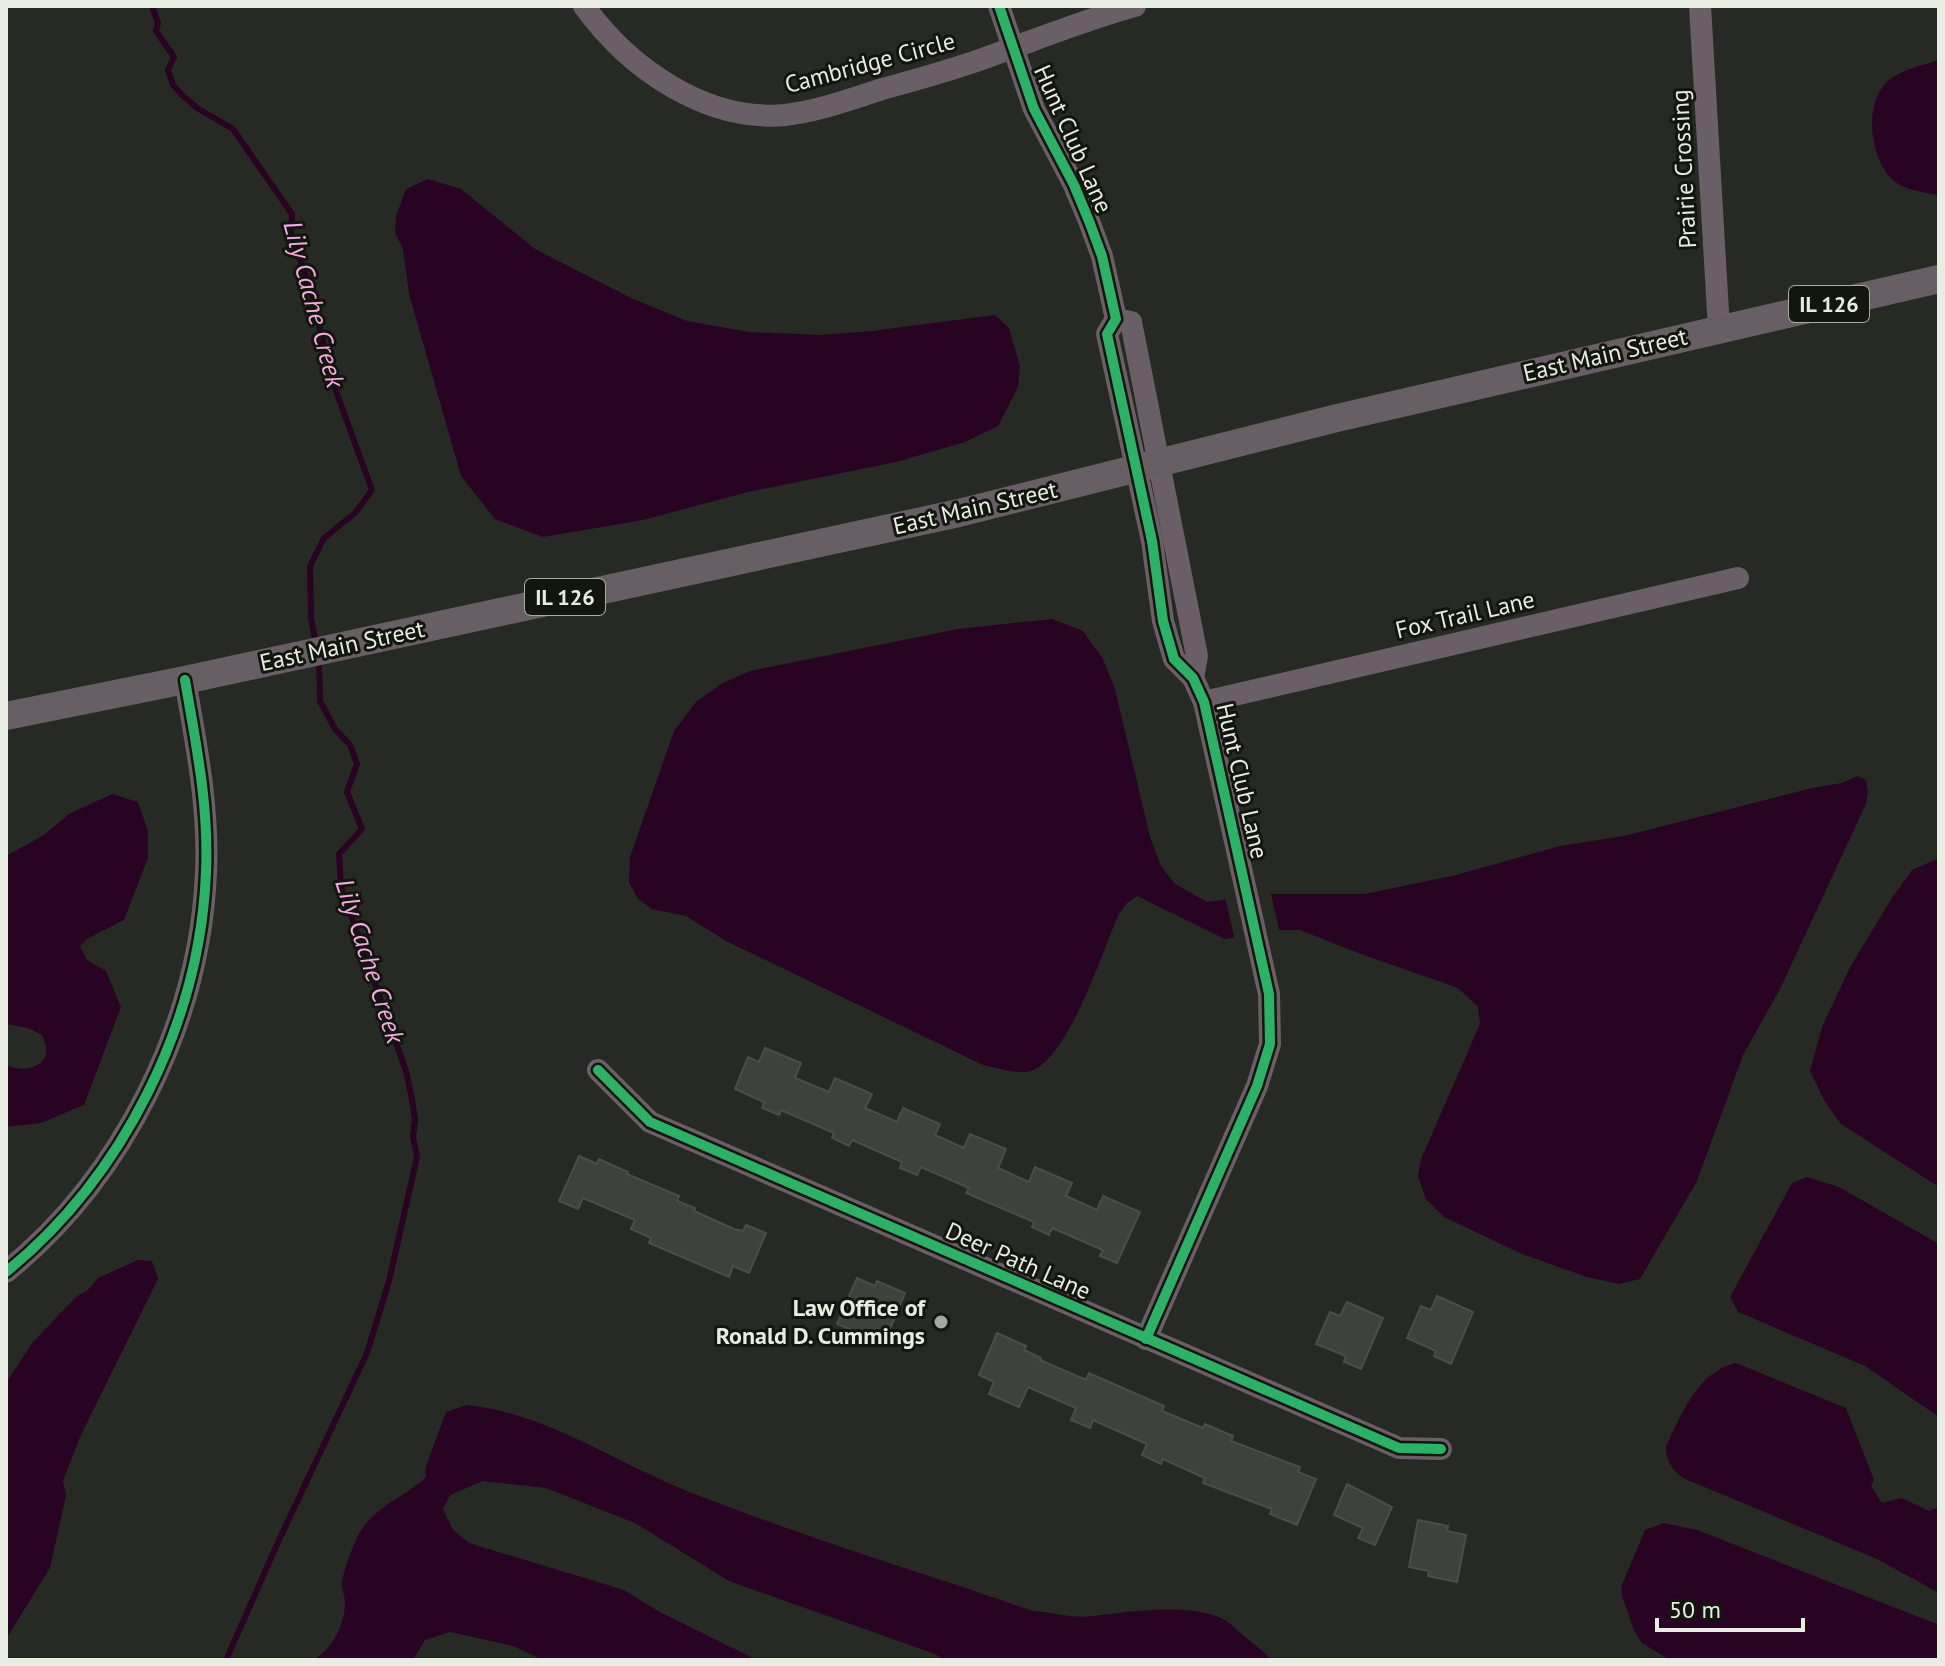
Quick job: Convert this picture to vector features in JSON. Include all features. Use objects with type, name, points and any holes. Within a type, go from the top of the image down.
[{"type":"main road","name":"East Main Street","points":[[6,716],[908,524],[1337,418],[1939,279]]},
{"type":"street","name":"Cambridge Circle","points":[[584,6],[626,52],[663,81],[706,104],[735,112],[783,115],[831,105],[935,75],[1135,6]]},
{"type":"street","name":"Hunt Club Lane","points":[[999,6],[1034,109],[1074,185],[1089,221],[1102,256],[1116,319],[1131,322],[1148,465],[1197,656],[1193,678],[1204,702],[1262,956],[1271,1015],[1265,1066],[1146,1339]]},
{"type":"street","name":"Prairie Crossing","points":[[1700,6],[1719,329]]},
{"type":"street","name":"Fox Trail Lane","points":[[1204,702],[1738,578]]},
{"type":"street","points":[[6,1272],[71,1209],[119,1145],[172,1041],[186,999],[201,921],[206,836],[203,778],[185,680]]},
{"type":"street","name":"Deer Path Lane","points":[[598,1070],[650,1122],[1399,1448],[1441,1449]]},
{"type":"shaded area","points":[[1939,60],[1939,195],[1911,190],[1888,175],[1877,154],[1872,115],[1880,91],[1887,82],[1905,71]]},
{"type":"shaded area","points":[[428,179],[461,189],[535,249],[633,299],[687,321],[749,332],[820,335],[995,315],[1009,328],[1020,367],[1018,387],[998,426],[965,442],[896,462],[748,492],[643,520],[543,537],[495,519],[461,476],[409,294],[403,249],[395,233],[396,216],[406,189]]},
{"type":"shaded area","points":[[1052,619],[1083,631],[1103,659],[1115,689],[1150,837],[1161,866],[1175,884],[1207,902],[1269,894],[1365,894],[1456,875],[1560,846],[1624,836],[1842,783],[1857,776],[1866,780],[1866,804],[1780,989],[1743,1055],[1697,1181],[1640,1279],[1619,1284],[1587,1277],[1522,1254],[1444,1217],[1426,1199],[1418,1176],[1421,1159],[1480,1024],[1478,1007],[1458,988],[1300,930],[1278,930],[1225,939],[1137,896],[1119,914],[1082,1005],[1055,1051],[1041,1065],[1026,1072],[1015,1072],[983,1065],[726,941],[686,916],[652,909],[638,899],[629,882],[630,857],[674,731],[696,702],[721,684],[750,671],[958,629]]},
{"type":"shaded area","points":[[112,794],[138,802],[148,831],[148,858],[124,920],[87,939],[80,946],[87,960],[106,971],[121,1007],[84,1105],[41,1123],[6,1127],[6,1065],[23,1069],[35,1067],[44,1060],[46,1049],[42,1035],[28,1028],[6,1024],[6,856],[44,835],[69,814]]},
{"type":"shaded area","points":[[1939,858],[1939,1187],[1841,1124],[1825,1102],[1810,1071],[1822,1027],[1850,967],[1912,870]]},
{"type":"shaded area","points":[[1807,1177],[1839,1187],[1939,1244],[1939,1417],[1865,1366],[1738,1312],[1730,1297],[1792,1183]]},
{"type":"shaded area","points":[[138,1260],[152,1261],[158,1279],[80,1437],[63,1481],[66,1495],[50,1568],[6,1639],[6,1383],[32,1343],[77,1296],[87,1291],[98,1278]]},
{"type":"shaded area","points":[[1736,1363],[1846,1408],[1874,1480],[1871,1486],[1882,1503],[1902,1498],[1929,1511],[1939,1507],[1939,1593],[1877,1559],[1683,1478],[1676,1472],[1668,1460],[1666,1446],[1685,1408],[1711,1375]]},
{"type":"shaded area","points":[[467,1405],[496,1410],[552,1428],[687,1491],[1033,1611],[1078,1617],[1160,1610],[1211,1614],[1228,1622],[1271,1660],[945,1660],[729,1581],[635,1523],[546,1488],[483,1481],[450,1495],[443,1509],[453,1530],[469,1543],[624,1590],[658,1611],[757,1660],[543,1660],[513,1646],[450,1632],[425,1640],[413,1660],[313,1660],[326,1650],[340,1628],[345,1603],[342,1580],[360,1532],[375,1514],[426,1477],[425,1469],[446,1412]]},
{"type":"shaded area","points":[[1664,1523],[1697,1530],[1939,1625],[1939,1660],[1670,1660],[1642,1643],[1634,1630],[1621,1587],[1645,1530]]},
{"type":"pier","points":[[1270,890],[1280,934],[1235,941],[1225,897]]},
{"type":"building","points":[[765,1048],[801,1063],[795,1078],[829,1092],[835,1078],[872,1094],[865,1108],[897,1122],[903,1108],[940,1124],[935,1135],[964,1148],[970,1134],[1006,1149],[998,1168],[1029,1182],[1035,1167],[1072,1183],[1066,1196],[1097,1210],[1103,1196],[1140,1212],[1117,1263],[1100,1256],[1103,1250],[1052,1228],[1049,1235],[1032,1227],[1034,1222],[966,1193],[969,1188],[921,1167],[917,1175],[900,1168],[902,1162],[852,1140],[849,1146],[832,1138],[834,1133],[781,1110],[779,1115],[762,1108],[764,1102],[735,1089],[748,1057],[759,1062]]},
{"type":"building","points":[[579,1156],[597,1164],[599,1159],[679,1196],[677,1201],[734,1229],[743,1231],[746,1225],[766,1233],[749,1273],[733,1266],[729,1277],[649,1243],[651,1238],[631,1229],[635,1220],[583,1198],[578,1209],[559,1201]]},
{"type":"building","points":[[857,1278],[875,1286],[877,1281],[905,1293],[886,1339],[866,1330],[864,1335],[837,1324]]},
{"type":"building","points":[[1437,1296],[1473,1312],[1451,1364],[1434,1356],[1436,1351],[1407,1338],[1421,1306],[1431,1310]]},
{"type":"building","points":[[1347,1302],[1383,1318],[1361,1369],[1344,1362],[1346,1356],[1316,1344],[1330,1312],[1340,1316]]},
{"type":"building","points":[[997,1333],[1026,1346],[1024,1350],[1040,1360],[1086,1380],[1089,1373],[1164,1406],[1162,1411],[1203,1428],[1205,1424],[1233,1436],[1231,1441],[1300,1467],[1298,1472],[1316,1479],[1297,1525],[1270,1514],[1272,1509],[1203,1483],[1205,1478],[1163,1459],[1161,1464],[1142,1455],[1147,1444],[1093,1420],[1090,1428],[1071,1420],[1076,1408],[1028,1387],[1019,1407],[989,1394],[994,1382],[979,1375]]},
{"type":"building","points":[[1347,1484],[1392,1507],[1375,1545],[1358,1538],[1363,1528],[1334,1515]]},
{"type":"building","points":[[1418,1520],[1448,1526],[1447,1531],[1466,1535],[1457,1582],[1428,1576],[1429,1571],[1409,1567]]},
{"type":"waterway","name":"Lily Cache Creek","points":[[152,6],[158,23],[156,31],[174,57],[168,70],[173,85],[197,108],[233,129],[292,214],[291,236],[309,284],[333,383],[372,490],[355,513],[324,538],[310,566],[311,618],[316,644]]},
{"type":"waterway","name":"Lily Cache Creek","points":[[226,1660],[367,1353],[389,1281],[417,1157],[413,1136],[415,1120],[406,1071],[341,887],[339,854],[362,829],[347,792],[357,764],[350,745],[335,729],[320,701],[319,659]]},
{"type":"cycle path","points":[[999,6],[1034,109],[1074,185],[1102,256],[1116,319],[1107,334],[1152,541],[1163,621],[1174,659],[1193,678],[1204,702],[1269,994],[1270,1044],[1257,1086],[1146,1339]]},
{"type":"cycle path","points":[[6,1272],[48,1234],[86,1191],[119,1144],[148,1093],[171,1040],[189,985],[200,929],[206,872],[206,823],[185,680]]},
{"type":"cycle path","points":[[598,1070],[650,1122],[1399,1448],[1441,1449]]},
{"type":"place","name":"Law Office of Ronald D. Cummings","points":[[941,1322]]}]
